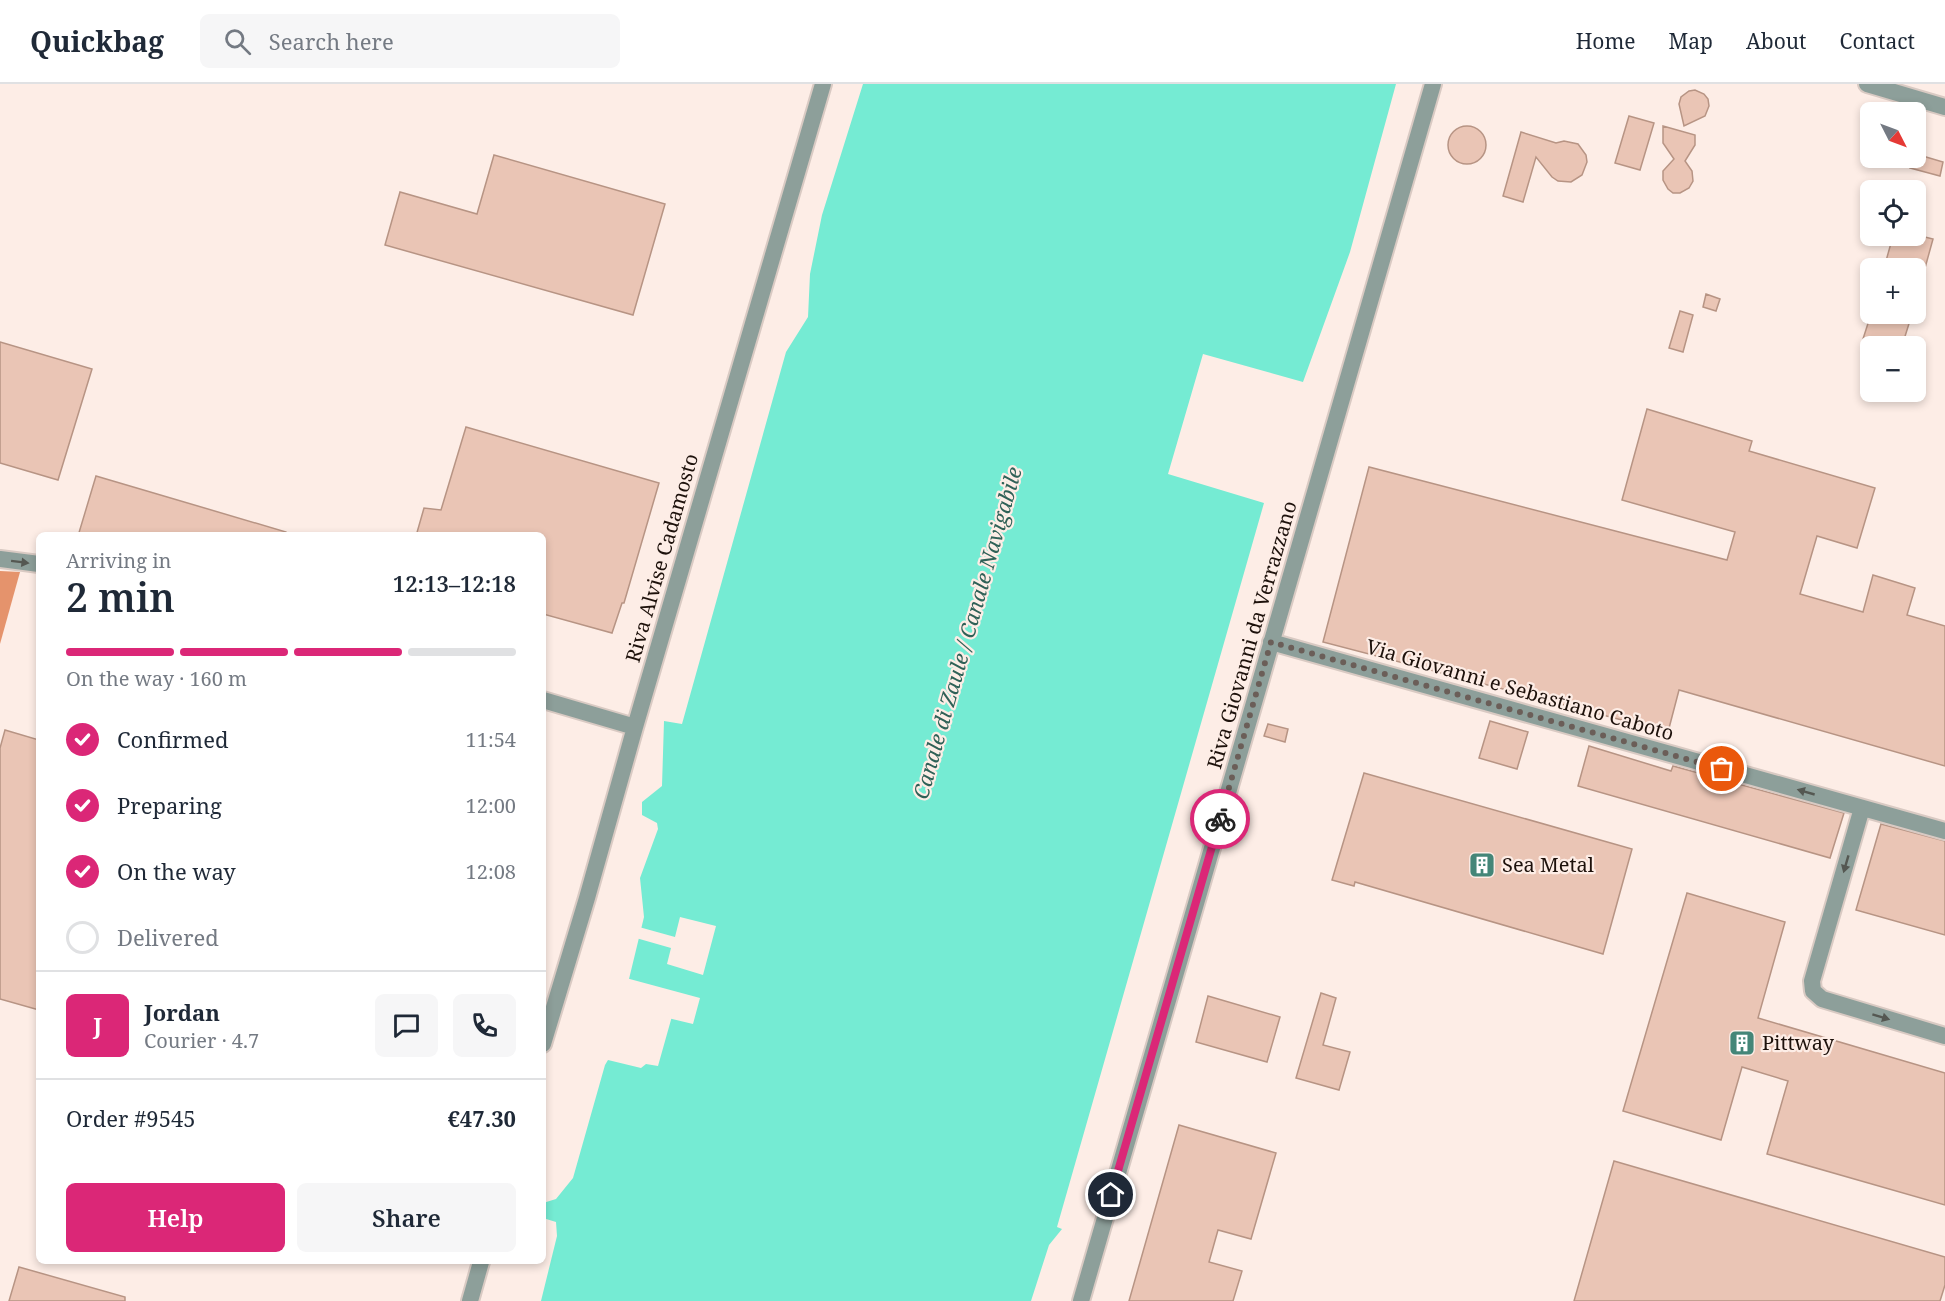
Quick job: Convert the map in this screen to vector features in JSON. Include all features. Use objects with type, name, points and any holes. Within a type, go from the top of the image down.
[{"type":"street","name":"Riva Alvise Cadamosto","points":[[546,1034],[823,84]]},
{"type":"street","name":"Riva Giovanni da Verrazzano","points":[[1081,1301],[1433,84]]},
{"type":"street","points":[[1867,84],[1945,107]]},
{"type":"street","points":[[0,559],[36,564]]},
{"type":"street","name":"Via Giovanni e Sebastiano Caboto","points":[[1271,642],[1945,831]]},
{"type":"street","points":[[546,701],[635,727]]},
{"type":"street","points":[[1862,808],[1812,981],[1814,994],[1825,1000],[1945,1036]]},
{"type":"street","points":[[470,1301],[480,1264]]},
{"type":"shaded area","points":[[0,571],[20,572],[0,644]]},
{"type":"water","name":"Canale di Zaule / Canale Navigabile","points":[[863,84],[1396,84],[1350,252],[1303,382],[1203,354],[1168,474],[1264,503],[1057,1227],[1062,1229],[1049,1245],[1031,1301],[541,1301],[557,1236],[556,1222],[546,1219],[546,1202],[556,1199],[573,1178],[605,1065],[608,1060],[641,1068],[646,1064],[658,1066],[676,1002],[661,991],[638,985],[629,979],[644,917],[640,878],[658,829],[657,823],[642,815],[642,802],[662,786],[664,721],[682,724],[786,352],[808,317],[810,274],[822,215]]},
{"type":"pier","points":[[680,917],[716,926],[703,975],[667,964],[671,948],[636,938],[639,927],[675,937]]},
{"type":"pier","points":[[626,978],[700,998],[693,1024],[668,1018],[672,1004],[664,1002],[665,999],[661,998],[659,993],[637,988]]},
{"type":"building","points":[[1695,90],[1704,94],[1709,106],[1705,116],[1684,126],[1679,104],[1681,97]]},
{"type":"building","points":[[1629,116],[1654,123],[1640,170],[1615,163]]},
{"type":"building","points":[[1467,126],[1480,132],[1486,145],[1480,158],[1467,164],[1454,158],[1448,145],[1454,132]]},
{"type":"building","points":[[1663,126],[1695,135],[1695,145],[1685,161],[1692,171],[1693,181],[1689,188],[1680,193],[1673,193],[1663,180],[1663,171],[1674,159],[1663,143]]},
{"type":"building","points":[[1521,132],[1556,143],[1564,141],[1578,144],[1586,155],[1587,162],[1582,175],[1571,182],[1558,181],[1536,157],[1523,202],[1503,196]]},
{"type":"building","points":[[494,155],[665,204],[633,315],[385,245],[400,192],[477,214]]},
{"type":"building","points":[[1926,157],[1943,162],[1940,176],[1910,168],[1926,168]]},
{"type":"building","points":[[1926,237],[1933,239],[1926,264],[1926,258],[1887,258],[1890,246],[1926,246]]},
{"type":"building","points":[[1706,294],[1720,299],[1716,311],[1703,307]]},
{"type":"building","points":[[1680,311],[1693,315],[1683,352],[1669,348]]},
{"type":"building","points":[[1868,324],[1909,324],[1905,336],[1864,336]]},
{"type":"building","points":[[0,342],[92,369],[58,480],[0,463]]},
{"type":"building","points":[[1647,409],[1752,441],[1749,451],[1875,488],[1857,548],[1817,536],[1800,594],[1863,612],[1873,575],[1915,588],[1907,615],[1945,626],[1945,766],[1679,690],[1668,732],[1323,642],[1369,467],[1727,560],[1735,532],[1622,500]]},
{"type":"building","points":[[466,427],[659,483],[624,603],[622,603],[612,633],[546,615],[546,532],[417,532],[424,508],[441,510]]},
{"type":"building","points":[[96,476],[286,532],[79,532]]},
{"type":"building","points":[[1490,721],[1528,732],[1517,769],[1479,758]]},
{"type":"building","points":[[1268,724],[1288,729],[1285,742],[1264,736]]},
{"type":"building","points":[[5,730],[36,739],[36,1009],[0,999],[0,748]]},
{"type":"building","points":[[1589,746],[1671,771],[1673,766],[1844,813],[1830,858],[1578,786]]},
{"type":"building","name":"Sea Metal","points":[[1364,773],[1632,849],[1603,954],[1355,882],[1354,886],[1332,880]]},
{"type":"building","points":[[1881,824],[1945,841],[1945,935],[1856,910]]},
{"type":"building","name":"Pittway","points":[[1687,893],[1785,922],[1758,1018],[1945,1073],[1945,1205],[1767,1154],[1788,1081],[1742,1067],[1721,1140],[1623,1111]]},
{"type":"building","points":[[1321,993],[1336,998],[1323,1045],[1350,1052],[1339,1090],[1296,1078]]},
{"type":"building","points":[[1208,996],[1280,1017],[1267,1062],[1196,1042]]},
{"type":"building","points":[[1179,1125],[1276,1153],[1251,1239],[1218,1230],[1209,1262],[1242,1271],[1233,1301],[1129,1301]]},
{"type":"building","points":[[1614,1161],[1945,1257],[1945,1285],[1940,1301],[1574,1301]]},
{"type":"building","points":[[19,1267],[125,1297],[125,1301],[9,1301]]},
{"type":"way so far","points":[[1220,819],[1271,642],[1722,769]]},
{"type":"place","name":"Sea Metal","points":[[1482,865]]},
{"type":"place","name":"Pittway","points":[[1742,1043]]},
{"type":"route","points":[[1111,1195],[1220,819]]}]
